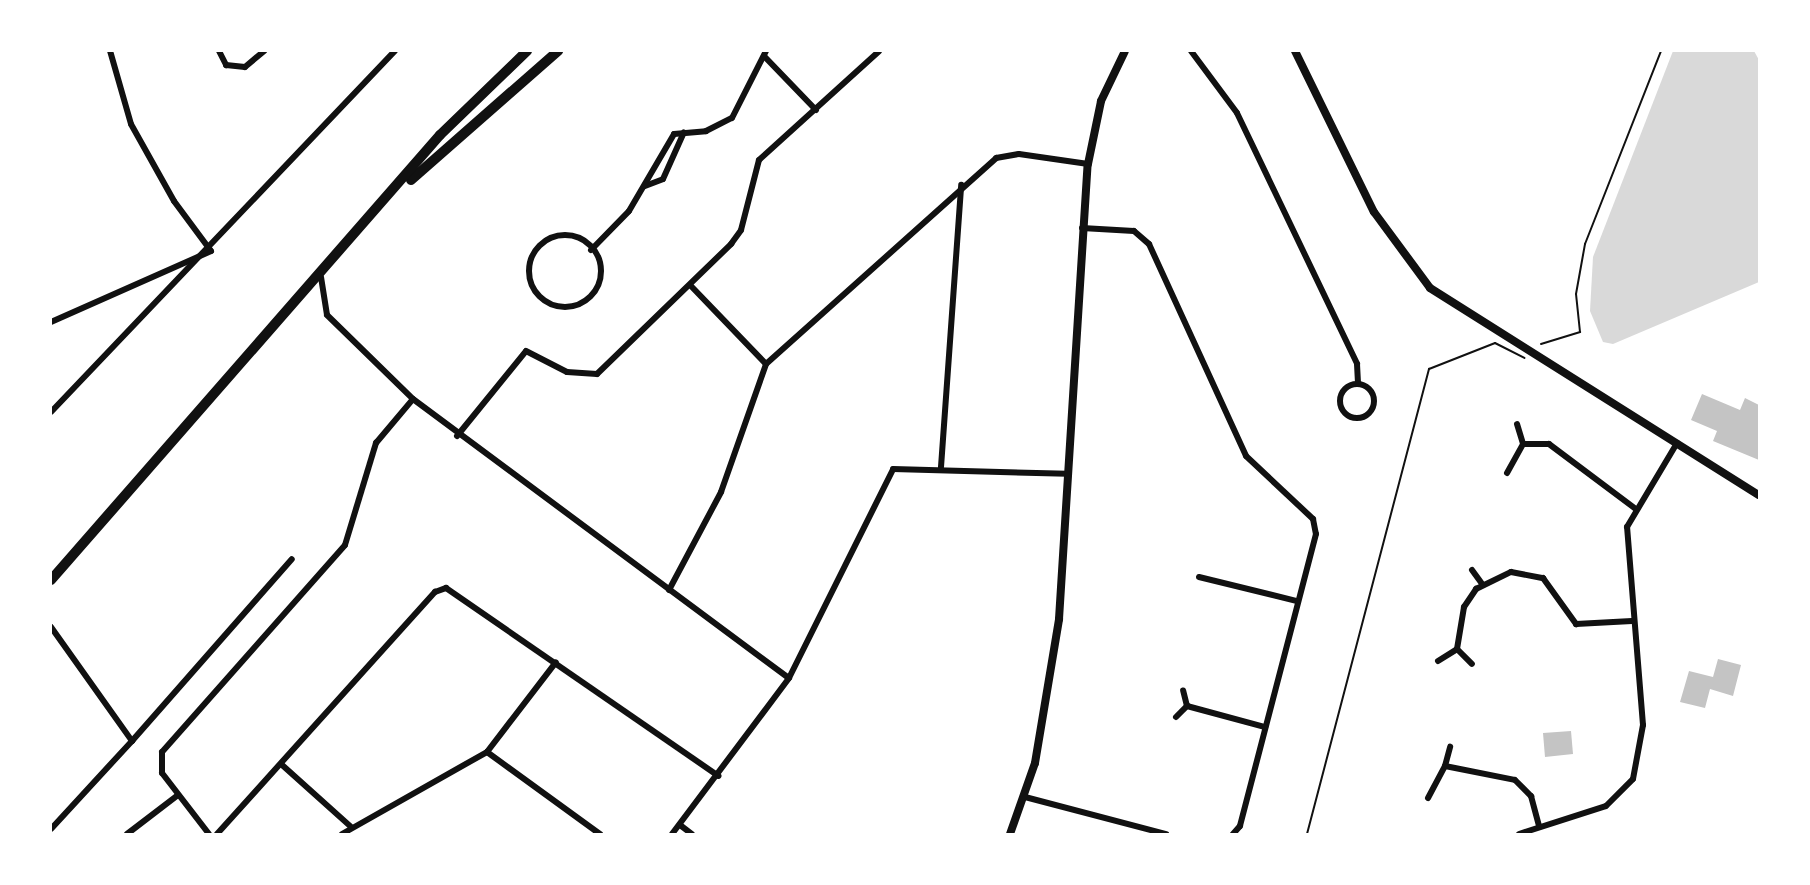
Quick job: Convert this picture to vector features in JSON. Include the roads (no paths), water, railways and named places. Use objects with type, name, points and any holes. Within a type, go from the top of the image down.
[{"type":"highway","points":[[51,580],[321,277],[440,135],[527,51]]},
{"type":"highway","points":[[374,216],[449,143],[558,51]]},
{"type":"street","points":[[110,51],[131,124],[174,201],[211,251]]},
{"type":"street","points":[[219,51],[226,65],[245,67],[264,51]]},
{"type":"street","points":[[51,412],[211,251],[395,51]]},
{"type":"street","points":[[457,436],[518,355],[537,352],[567,372],[597,374],[691,286],[741,230],[759,160],[879,51]]},
{"type":"street","points":[[1010,834],[1025,797],[1048,701],[1088,164],[1101,101],[1125,51]]},
{"type":"street","points":[[1191,51],[1237,113],[1357,364],[1358,384]]},
{"type":"street","points":[[1295,51],[1374,212],[1423,280],[1759,495]]},
{"type":"street","points":[[591,250],[645,186],[665,142],[684,132],[706,131],[732,118],[765,53],[816,110]]},
{"type":"street","points":[[645,186],[663,179],[684,132]]},
{"type":"street","points":[[669,590],[721,492],[766,364],[961,185],[1006,154],[1088,164]]},
{"type":"street","points":[[941,467],[961,185]]},
{"type":"street","points":[[1082,228],[1134,231],[1149,244],[1246,456],[1313,519],[1316,534],[1265,727],[1233,834]]},
{"type":"street","points":[[568,232],[591,250],[603,275],[578,304],[553,304],[532,292],[529,271],[550,234],[568,232]]},
{"type":"street","points":[[51,322],[211,251]]},
{"type":"street","points":[[321,277],[327,315],[413,399],[457,436],[789,678]]},
{"type":"street","points":[[691,286],[766,364]]},
{"type":"street","points":[[1358,384],[1370,390],[1372,407],[1350,417],[1340,399],[1358,384]]},
{"type":"street","points":[[209,834],[162,773],[162,752],[345,545],[376,443],[413,399]]},
{"type":"street","points":[[1507,473],[1523,444],[1517,424]]},
{"type":"street","points":[[1519,834],[1539,825],[1606,806],[1633,779],[1642,744],[1624,550],[1636,509],[1677,443]]},
{"type":"street","points":[[1523,444],[1560,449],[1601,489],[1636,509]]},
{"type":"street","points":[[672,834],[719,776],[789,678],[886,478],[906,465],[1067,474]]},
{"type":"street","points":[[51,829],[292,559]]},
{"type":"street","points":[[1472,570],[1482,584]]},
{"type":"street","points":[[1438,661],[1457,649],[1464,607],[1482,584],[1511,572],[1534,573],[1550,584],[1576,624],[1632,621]]},
{"type":"street","points":[[1199,577],[1297,601]]},
{"type":"street","points":[[217,834],[435,592],[458,591],[719,776]]},
{"type":"street","points":[[51,627],[132,741]]},
{"type":"street","points":[[1457,649],[1472,664]]},
{"type":"street","points":[[342,834],[350,826],[486,752],[556,662]]},
{"type":"street","points":[[1182,690],[1187,706]]},
{"type":"street","points":[[1187,706],[1265,727]]},
{"type":"street","points":[[1176,717],[1187,706]]},
{"type":"street","points":[[1429,797],[1445,766],[1450,747]]},
{"type":"street","points":[[486,752],[600,834]]},
{"type":"street","points":[[282,764],[350,826]]},
{"type":"street","points":[[1445,766],[1515,780],[1531,796],[1539,825]]},
{"type":"street","points":[[127,834],[178,795]]},
{"type":"street","points":[[1025,797],[1166,834]]},
{"type":"street","points":[[680,825],[692,834]]}]
